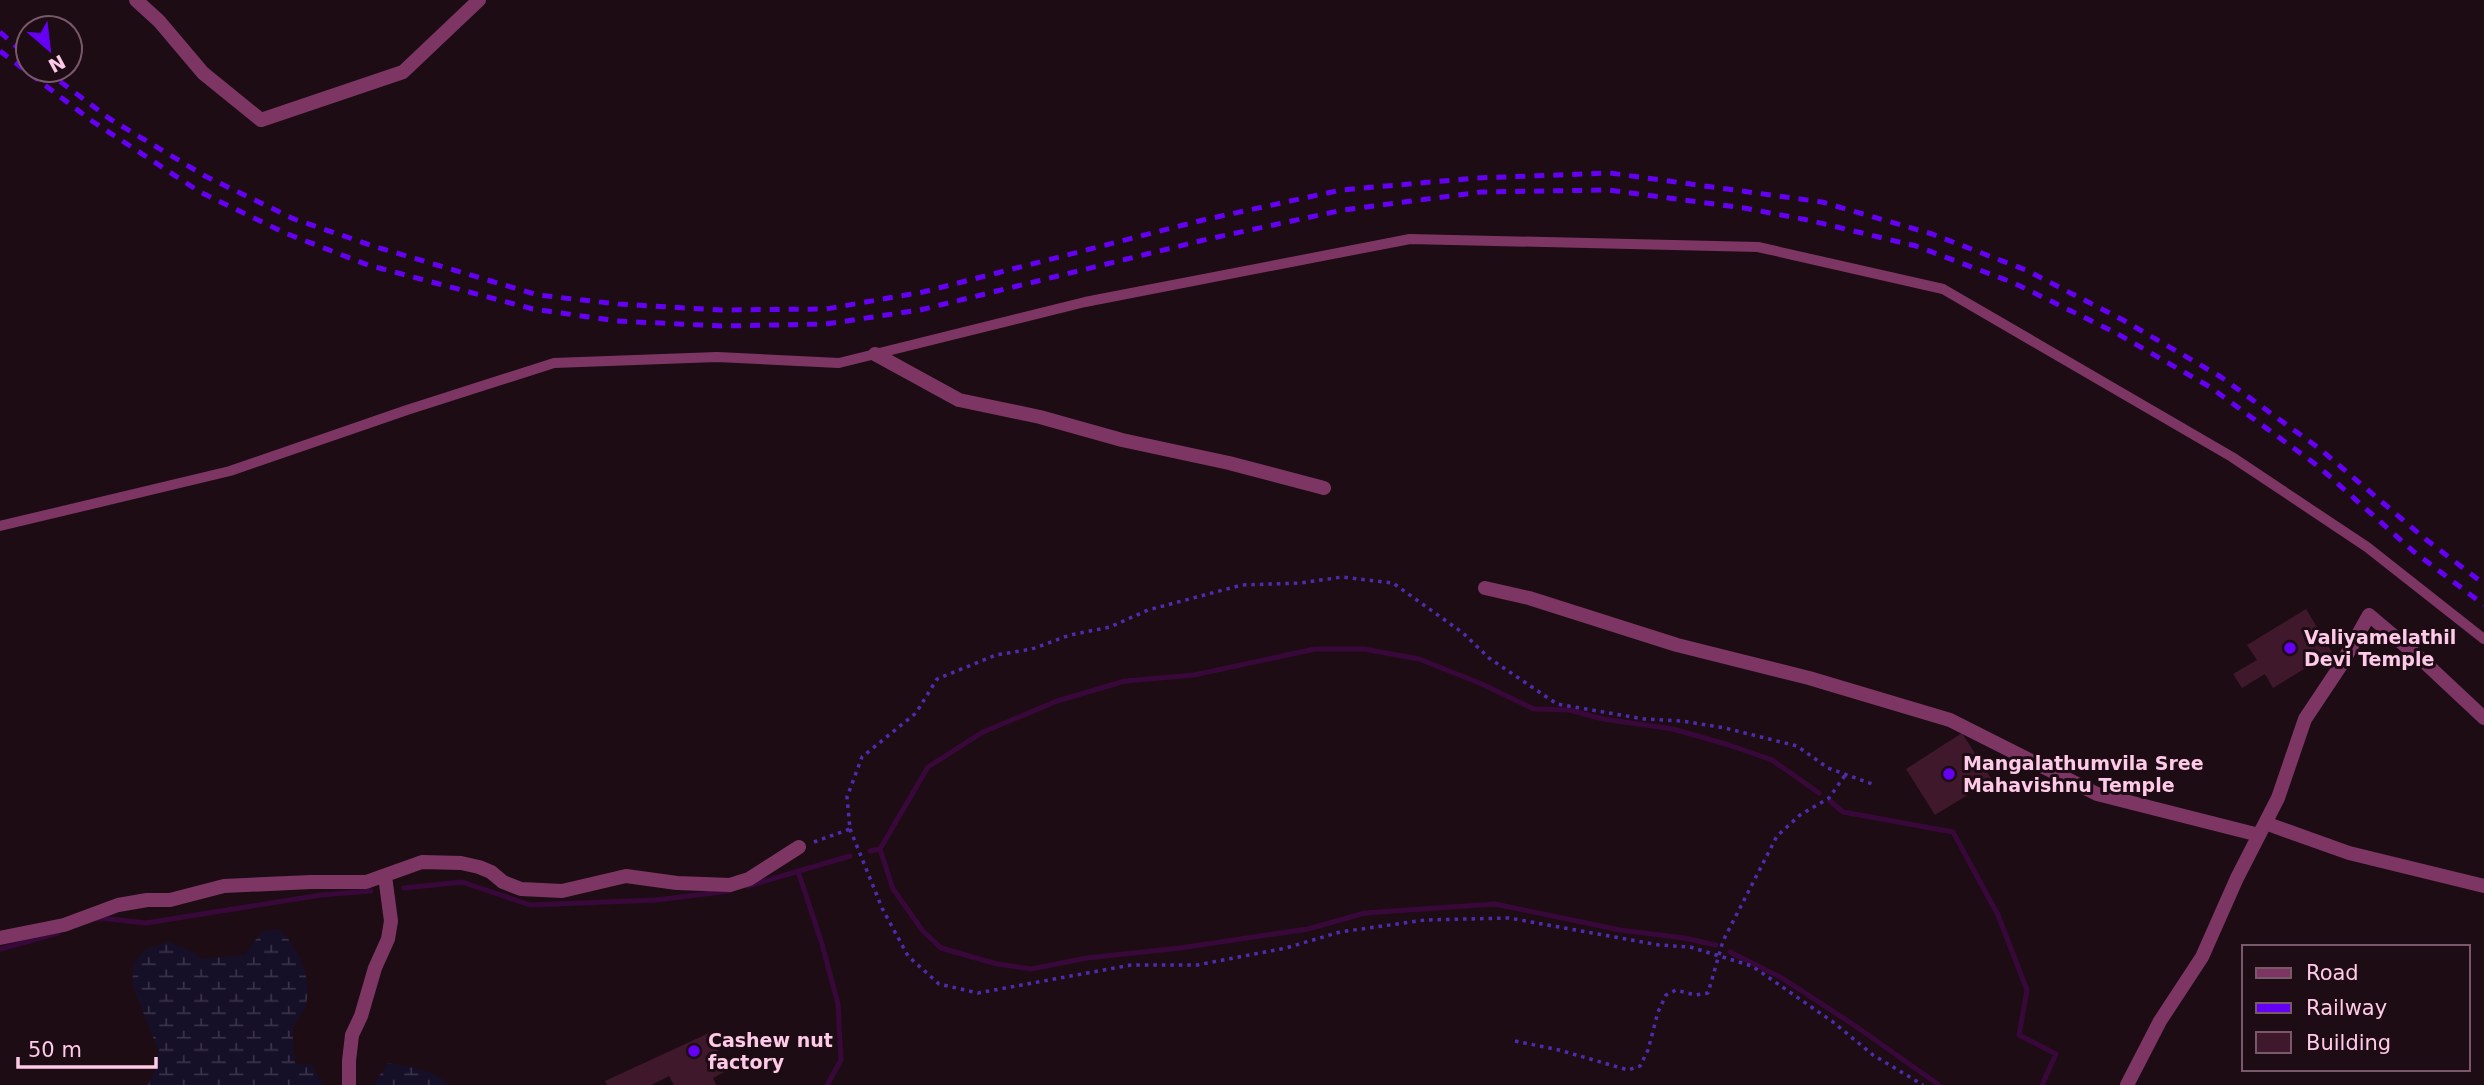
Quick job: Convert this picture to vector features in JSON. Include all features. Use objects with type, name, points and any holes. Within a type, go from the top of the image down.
[{"type":"street","points":[[136,0],[159,21],[203,73],[261,120],[403,72],[479,0]]},
{"type":"street","points":[[875,354],[959,400],[1040,417],[1122,440],[1230,463],[1324,488]]},
{"type":"street","points":[[1485,588],[1529,598],[1677,645],[1809,678],[1950,719],[2097,794],[2262,829],[2484,886]]},
{"type":"street","points":[[2127,1085],[2160,1021],[2202,957],[2278,798],[2305,719],[2341,665],[2369,615],[2421,659],[2484,719]]},
{"type":"street","points":[[0,938],[64,925],[118,905],[148,900],[170,900],[224,886],[311,881],[366,882],[422,862],[461,863],[479,867],[491,872],[503,882],[522,889],[562,891],[626,876],[677,883],[730,885],[749,879],[799,847]]},
{"type":"street","points":[[349,1085],[348,1060],[352,1035],[388,939],[391,921],[385,876]]},
{"type":"lane","points":[[0,526],[230,471],[554,363],[717,357],[839,363],[1085,302],[1410,239],[1758,247],[1943,289],[2232,457],[2367,547],[2484,639]]},
{"type":"path","points":[[1875,785],[1828,768],[1797,746],[1725,728],[1682,721],[1644,719],[1558,704],[1489,658],[1463,633],[1393,583],[1342,577],[1301,583],[1242,585],[1148,610],[1110,627],[1070,635],[1032,649],[996,654],[937,679],[916,713],[862,757],[847,797],[850,829],[882,908],[908,956],[939,984],[978,993],[1131,965],[1197,965],[1286,948],[1340,932],[1425,920],[1509,918],[1658,945],[1690,947],[1752,966],[1833,1022],[1873,1055],[1923,1085]]},
{"type":"path","points":[[1515,1041],[1628,1069],[1640,1066],[1666,995],[1676,990],[1695,995],[1708,993],[1723,941],[1777,836],[1800,815],[1829,798],[1846,774]]},
{"type":"path","points":[[799,847],[850,829]]},
{"type":"green space","points":[[278,929],[292,944],[306,975],[305,1007],[293,1030],[295,1064],[311,1064],[323,1085],[148,1085],[156,1068],[158,1050],[132,984],[134,964],[146,949],[168,942],[189,950],[202,959],[244,955],[262,932]]},
{"type":"green space","points":[[388,1063],[430,1073],[449,1085],[373,1085]]},
{"type":"building","name":"Valiyamelathil Devi Temple","points":[[2306,609],[2332,652],[2273,688],[2265,674],[2242,688],[2233,674],[2257,660],[2247,645]]},
{"type":"building","name":"Mangalathumvila Sree Mahavishnu Temple","points":[[1962,733],[1992,780],[1935,815],[1906,769]]},
{"type":"building","name":"Cashew nut factory","points":[[709,1033],[728,1070],[713,1078],[716,1085],[674,1085],[669,1076],[651,1085],[607,1085],[605,1081]]},
{"type":"waterway","points":[[880,849],[928,767],[983,732],[1057,701],[1125,681],[1194,675],[1315,649],[1364,649],[1419,659],[1482,684],[1534,709],[1569,710],[1603,719],[1673,729],[1772,760],[1819,793]]},
{"type":"waterway","points":[[1830,801],[1843,812],[1953,832],[1998,915],[2027,990],[2019,1035],[2056,1054],[2042,1085]]},
{"type":"waterway","points":[[870,851],[880,849],[893,889],[923,931],[941,948],[997,964],[1031,969],[1087,958],[1180,948],[1308,929],[1365,913],[1495,904],[1620,930],[1716,945]]},
{"type":"waterway","points":[[748,886],[850,856]]},
{"type":"waterway","points":[[798,871],[838,1004],[841,1060],[827,1085]]},
{"type":"waterway","points":[[404,888],[462,882],[530,905],[656,900],[729,891]]},
{"type":"waterway","points":[[97,919],[146,923],[321,895],[371,891]]},
{"type":"waterway","points":[[0,949],[58,933]]},
{"type":"waterway","points":[[1730,952],[1782,978],[1939,1085]]},
{"type":"railway","points":[[0,32],[14,44]]},
{"type":"railway","points":[[0,51],[92,121],[200,192],[285,233],[368,265],[533,309],[617,321],[722,326],[826,324],[920,310],[1208,239],[1343,210],[1481,192],[1608,190],[1744,208],[1808,220],[1916,246],[2014,283],[2116,333],[2210,387],[2318,466],[2413,551],[2484,605]]},
{"type":"railway","points":[[64,84],[110,119],[205,176],[294,219],[373,246],[538,295],[618,304],[721,310],[826,309],[923,292],[1203,220],[1341,190],[1477,178],[1610,173],[1822,202],[1932,234],[2026,270],[2123,320],[2221,377],[2320,449],[2424,538],[2484,584]]},
{"type":"place","name":"Valiyamelathil Devi Temple","points":[[2290,648]]},
{"type":"place","name":"Mangalathumvila Sree Mahavishnu Temple","points":[[1949,774]]},
{"type":"place","name":"Cashew nut factory","points":[[694,1051]]}]
